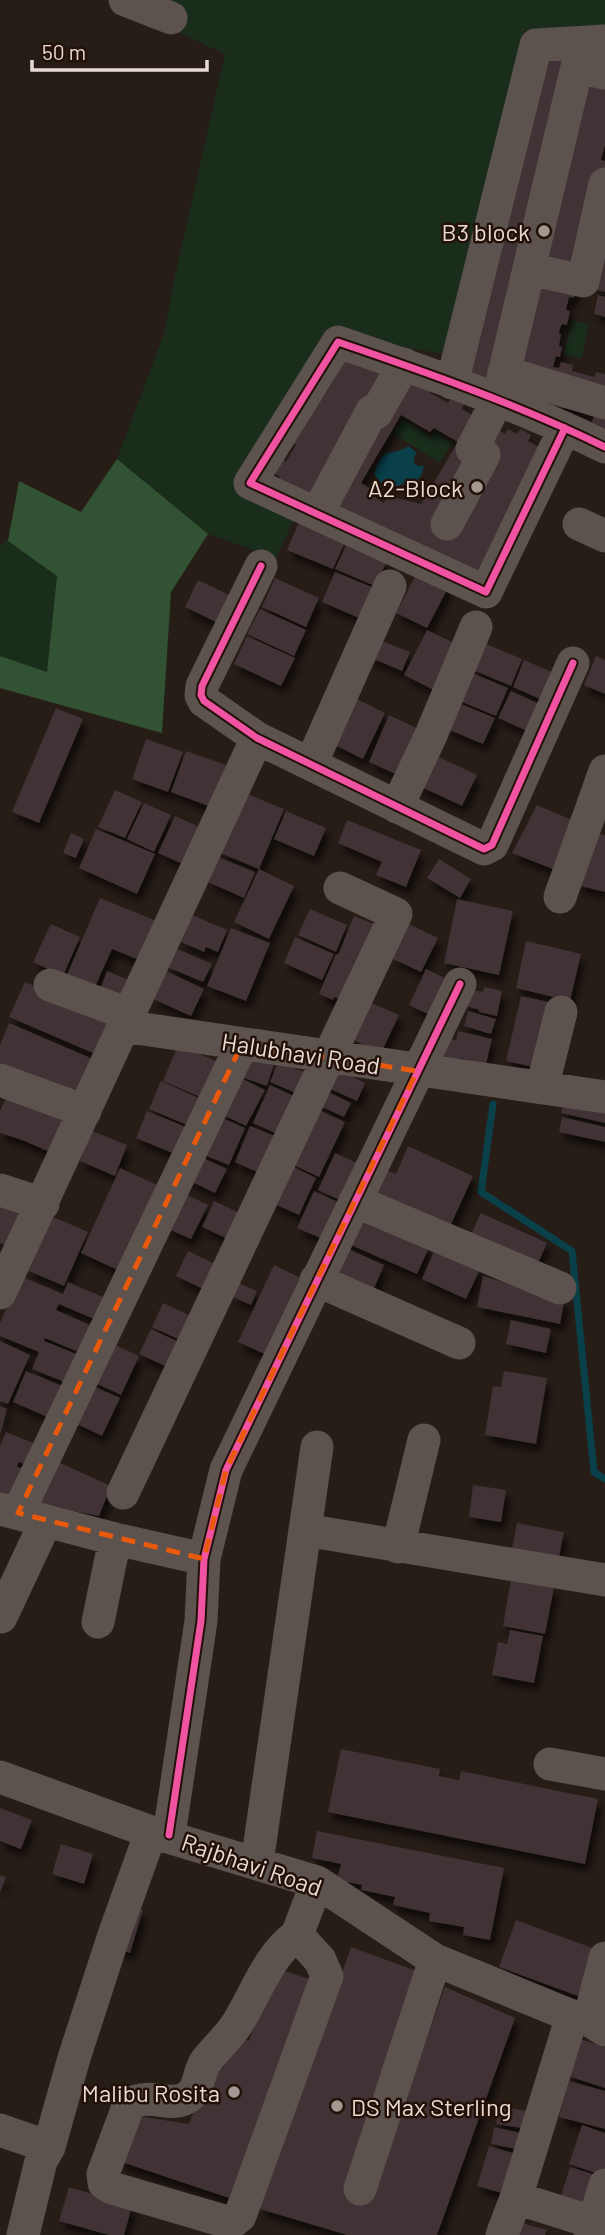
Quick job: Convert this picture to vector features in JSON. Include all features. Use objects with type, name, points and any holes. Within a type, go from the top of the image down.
[{"type":"street","points":[[452,383],[536,45],[605,41]]},
{"type":"street","points":[[447,524],[484,455],[472,449],[501,386],[577,67],[605,73]]},
{"type":"street","points":[[529,269],[583,281],[605,184]]},
{"type":"street","points":[[565,428],[486,592],[250,483],[338,342],[452,383],[501,386],[605,403]]},
{"type":"street","points":[[317,514],[372,411],[376,413],[404,364]]},
{"type":"street","points":[[501,386],[565,428],[605,447]]},
{"type":"street","points":[[261,566],[202,686],[201,695],[204,701],[257,738],[484,849],[492,845],[573,663]]},
{"type":"street","points":[[311,764],[390,586]]},
{"type":"street","points":[[397,807],[431,735],[476,627]]},
{"type":"street","points":[[2,1286],[43,1204],[125,1020],[257,738]]},
{"type":"street","points":[[560,897],[605,772]]},
{"type":"street","points":[[123,1493],[396,914],[340,888]]},
{"type":"street","points":[[16,2232],[41,2161],[49,2147],[74,2058],[114,1935],[160,1833],[201,1621],[204,1559],[226,1470],[460,984]]},
{"type":"street","name":"Halubhavi Road","points":[[50,985],[125,1020],[242,1044],[605,1097]]},
{"type":"street","points":[[542,1088],[561,1012]]},
{"type":"street","points":[[1,1617],[21,1514],[242,1044]]},
{"type":"street","points":[[0,1080],[85,1111]]},
{"type":"street","points":[[0,1190],[43,1204]]},
{"type":"street","points":[[355,1201],[560,1288]]},
{"type":"street","points":[[316,1280],[458,1343]]},
{"type":"street","points":[[398,1547],[424,1440]]},
{"type":"street","points":[[257,1863],[317,1447]]},
{"type":"street","points":[[21,1514],[204,1559]]},
{"type":"street","points":[[305,1530],[605,1580]]},
{"type":"street","points":[[98,1622],[116,1539]]},
{"type":"street","points":[[550,1764],[605,1774]]},
{"type":"street","name":"Rajbhavi Road","points":[[0,1777],[160,1833],[317,1882],[435,1960],[589,2022]]},
{"type":"street","points":[[297,1935],[320,1960],[327,1976],[240,2217],[232,2223],[112,2188],[104,2183],[103,2174],[129,2104],[138,2098],[177,2102],[187,2098],[196,2089],[206,2062],[227,2039],[256,1993],[268,1966],[287,1942],[297,1935],[317,1882]]},
{"type":"street","points":[[502,2235],[589,2022],[605,1958]]},
{"type":"street","points":[[360,2189],[435,1960]]},
{"type":"street","points":[[0,2130],[49,2147]]},
{"type":"street","points":[[516,2198],[596,2228],[605,2185]]},
{"type":"highlighted area","points":[[242,1044],[417,1071],[226,1470],[204,1559],[18,1513]]},
{"type":"green space","points":[[166,0],[605,0],[605,27],[524,31],[444,354],[333,335],[236,487],[296,515],[276,558],[208,534],[117,459],[164,334],[225,54],[178,32]]},
{"type":"green space","points":[[572,320],[589,324],[582,358],[564,355]]},
{"type":"green space","points":[[402,418],[431,437],[435,432],[452,443],[439,463],[393,433]]},
{"type":"green space","points":[[117,459],[208,534],[171,592],[162,733],[0,688],[0,656],[47,672],[57,576],[8,541],[19,481],[81,512]]},
{"type":"green space","points":[[8,541],[57,575],[47,672],[0,656],[0,545]]},
{"type":"water","points":[[408,446],[417,453],[414,463],[424,466],[422,474],[415,483],[392,487],[384,484],[374,474],[382,457],[388,452],[396,452]]},
{"type":"building","name":"B3 block","points":[[605,46],[605,145],[601,160],[605,161],[605,169],[574,298],[569,297],[567,325],[562,324],[560,328],[560,357],[556,356],[553,367],[559,368],[561,362],[573,365],[572,371],[595,377],[596,372],[605,374],[605,430],[591,427],[594,415],[498,393],[466,379],[544,47]]},
{"type":"building","points":[[605,215],[605,292],[597,290]]},
{"type":"building","points":[[598,295],[605,297],[605,317],[594,314]]},
{"type":"building","points":[[356,353],[432,386],[429,392],[448,403],[452,397],[464,404],[462,409],[505,434],[508,429],[517,434],[520,429],[531,435],[528,441],[541,448],[487,578],[276,482],[280,477],[274,473],[282,459],[286,462],[296,445],[291,442],[317,394],[323,398],[336,377],[331,370]],"holes":[[[401,415],[430,432],[434,428],[458,442],[421,504],[388,496],[384,503],[370,494],[373,490],[361,483]]]},
{"type":"building","points":[[299,522],[345,542],[333,569],[287,550]]},
{"type":"building","points":[[347,543],[387,561],[375,586],[335,569]]},
{"type":"building","points":[[418,571],[449,586],[427,628],[396,613]]},
{"type":"building","points":[[335,572],[379,590],[366,621],[322,602]]},
{"type":"building","points":[[275,578],[319,598],[306,627],[262,607]]},
{"type":"building","points":[[198,580],[236,598],[224,626],[185,607]]},
{"type":"building","points":[[260,609],[306,630],[294,656],[247,634]]},
{"type":"building","points":[[427,630],[456,644],[434,690],[404,675]]},
{"type":"building","points":[[247,636],[295,658],[281,686],[234,664]]},
{"type":"building","points":[[377,639],[410,652],[402,671],[369,657]]},
{"type":"building","points":[[484,643],[522,659],[511,686],[473,670]]},
{"type":"building","points":[[596,656],[605,660],[605,694],[584,685]]},
{"type":"building","points":[[524,660],[561,676],[549,703],[513,687]]},
{"type":"building","points":[[467,671],[508,688],[496,716],[455,699]]},
{"type":"building","points":[[511,691],[548,708],[536,735],[498,718]]},
{"type":"building","points":[[353,697],[385,713],[363,759],[331,743]]},
{"type":"building","points":[[456,702],[495,718],[483,744],[445,728]]},
{"type":"building","points":[[56,708],[83,719],[39,823],[12,812]]},
{"type":"building","points":[[389,715],[421,730],[400,776],[369,762]]},
{"type":"building","points":[[146,739],[183,752],[168,792],[132,779]]},
{"type":"building","points":[[186,751],[226,765],[211,807],[171,792]]},
{"type":"building","points":[[432,754],[477,775],[462,806],[417,785]]},
{"type":"building","points":[[115,790],[142,802],[125,838],[98,827]]},
{"type":"building","points":[[245,793],[284,809],[259,869],[220,853]]},
{"type":"building","points":[[144,803],[171,815],[154,852],[127,839]]},
{"type":"building","points":[[537,805],[579,823],[563,873],[512,853]]},
{"type":"building","points":[[286,811],[326,828],[314,856],[274,839]]},
{"type":"building","points":[[175,816],[202,828],[185,865],[158,853]]},
{"type":"building","points":[[347,820],[421,850],[406,887],[376,875],[382,862],[338,843]]},
{"type":"building","points":[[96,829],[155,854],[137,894],[79,868]]},
{"type":"building","points":[[71,833],[84,839],[76,858],[63,853]]},
{"type":"building","points":[[596,833],[605,835],[605,892],[577,885]]},
{"type":"building","points":[[218,857],[255,872],[244,898],[208,882]]},
{"type":"building","points":[[439,859],[471,879],[460,898],[427,878]]},
{"type":"building","points":[[259,869],[294,886],[269,939],[234,922]]},
{"type":"building","points":[[100,898],[159,922],[142,961],[112,949],[94,989],[66,977]]},
{"type":"building","points":[[457,899],[513,911],[499,975],[444,963]]},
{"type":"building","points":[[310,909],[347,925],[336,952],[298,935]]},
{"type":"building","points":[[192,915],[227,930],[218,952],[206,947],[204,952],[181,942]]},
{"type":"building","points":[[354,916],[384,928],[366,966],[345,957],[364,966],[348,1003],[319,994]]},
{"type":"building","points":[[51,924],[80,937],[63,976],[33,962]]},
{"type":"building","points":[[409,924],[438,938],[421,972],[393,959]]},
{"type":"building","points":[[231,928],[270,943],[246,1001],[207,986]]},
{"type":"building","points":[[295,937],[334,954],[322,980],[284,963]]},
{"type":"building","points":[[526,941],[581,954],[570,1001],[516,988]]},
{"type":"building","points":[[175,948],[212,964],[203,982],[167,967]]},
{"type":"building","points":[[426,969],[451,981],[434,1017],[409,1005]]},
{"type":"building","points":[[107,971],[131,981],[124,1000],[100,990]]},
{"type":"building","points":[[166,971],[204,989],[191,1016],[153,999]]},
{"type":"building","points":[[25,982],[115,1020],[100,1056],[9,1017]]},
{"type":"building","points":[[484,987],[502,991],[497,1016],[467,1006],[467,989],[483,992]]},
{"type":"building","points":[[521,996],[553,1003],[538,1068],[506,1061]]},
{"type":"building","points":[[369,1002],[399,1015],[381,1053],[351,1039]]},
{"type":"building","points":[[468,1011],[496,1019],[491,1034],[464,1026]]},
{"type":"building","points":[[9,1023],[95,1060],[79,1096],[0,1063],[0,1045]]},
{"type":"building","points":[[458,1031],[492,1039],[486,1064],[459,1058],[458,1062],[440,1058],[445,1038],[456,1040]]},
{"type":"building","points":[[178,1045],[216,1061],[200,1097],[163,1081]]},
{"type":"building","points":[[248,1057],[274,1064],[267,1086],[233,1074]]},
{"type":"building","points":[[278,1062],[306,1073],[298,1094],[270,1082]]},
{"type":"building","points":[[334,1067],[365,1083],[357,1101],[324,1086]]},
{"type":"building","points":[[237,1076],[265,1090],[246,1126],[219,1113]]},
{"type":"building","points":[[161,1081],[199,1098],[187,1125],[149,1109]]},
{"type":"building","points":[[270,1085],[294,1096],[277,1134],[253,1123]]},
{"type":"building","points":[[326,1091],[351,1103],[344,1117],[318,1105]]},
{"type":"building","points":[[8,1094],[66,1116],[50,1152],[0,1133],[0,1111]]},
{"type":"building","points":[[565,1098],[605,1107],[605,1123],[561,1113]]},
{"type":"building","points":[[319,1110],[345,1122],[319,1177],[287,1162]]},
{"type":"building","points":[[147,1111],[186,1127],[175,1154],[136,1138]]},
{"type":"building","points":[[216,1115],[245,1128],[229,1165],[199,1153]]},
{"type":"building","points":[[562,1117],[605,1127],[605,1142],[559,1132]]},
{"type":"building","points":[[250,1126],[275,1136],[259,1173],[235,1162]]},
{"type":"building","points":[[92,1131],[127,1145],[115,1176],[80,1161]]},
{"type":"building","points":[[408,1146],[473,1176],[447,1233],[369,1199],[382,1168],[396,1174]]},
{"type":"building","points":[[335,1153],[359,1164],[342,1201],[318,1190]]},
{"type":"building","points":[[199,1156],[227,1169],[215,1193],[188,1180]]},
{"type":"building","points":[[288,1164],[316,1178],[299,1215],[270,1202]]},
{"type":"building","points":[[120,1168],[159,1186],[120,1271],[81,1253]]},
{"type":"building","points":[[314,1191],[338,1202],[320,1238],[297,1228]]},
{"type":"building","points":[[183,1193],[208,1205],[191,1239],[166,1228]]},
{"type":"building","points":[[0,1198],[27,1209],[11,1247],[0,1243]]},
{"type":"building","points":[[214,1201],[242,1214],[230,1240],[202,1227]]},
{"type":"building","points":[[481,1213],[547,1243],[536,1268],[469,1238]]},
{"type":"building","points":[[49,1215],[88,1232],[64,1286],[29,1271]]},
{"type":"building","points":[[357,1215],[429,1247],[417,1274],[344,1242]]},
{"type":"building","points":[[346,1248],[384,1265],[372,1293],[333,1276]]},
{"type":"building","points":[[435,1249],[480,1269],[466,1299],[422,1279]]},
{"type":"building","points":[[188,1251],[219,1266],[207,1291],[176,1276]]},
{"type":"building","points":[[274,1265],[305,1280],[269,1356],[238,1342]]},
{"type":"building","points":[[20,1276],[63,1294],[68,1282],[103,1297],[94,1319],[59,1304],[56,1310],[92,1326],[81,1353],[45,1338],[44,1341],[79,1355],[67,1383],[32,1369],[39,1352],[0,1336],[0,1323]]},
{"type":"building","points":[[483,1276],[545,1295],[565,1298],[560,1324],[477,1307]]},
{"type":"building","points":[[239,1283],[257,1291],[251,1305],[233,1297]]},
{"type":"building","points":[[163,1303],[191,1316],[180,1340],[152,1327]]},
{"type":"building","points":[[511,1320],[551,1329],[546,1353],[506,1344]]},
{"type":"building","points":[[151,1329],[181,1343],[169,1368],[139,1354]]},
{"type":"building","points":[[0,1341],[30,1355],[8,1404],[0,1401]]},
{"type":"building","points":[[109,1342],[139,1356],[121,1395],[91,1381]]},
{"type":"building","points":[[26,1371],[65,1387],[52,1419],[13,1402]]},
{"type":"building","points":[[504,1371],[547,1378],[536,1444],[485,1435],[493,1386],[501,1387]]},
{"type":"building","points":[[91,1385],[120,1398],[102,1436],[73,1422]]},
{"type":"building","points":[[0,1406],[7,1409],[1,1432],[0,1432]]},
{"type":"building","points":[[6,1432],[38,1445],[30,1466],[19,1462],[17,1467],[23,1468],[14,1502],[0,1498],[0,1446]]},
{"type":"building","points":[[56,1461],[111,1486],[99,1516],[36,1504]]},
{"type":"building","points":[[473,1485],[506,1490],[501,1522],[469,1517]]},
{"type":"building","points":[[517,1523],[564,1532],[558,1562],[511,1554]]},
{"type":"building","points":[[511,1579],[554,1587],[545,1634],[503,1626]]},
{"type":"building","points":[[510,1630],[543,1636],[534,1683],[492,1675],[498,1642],[507,1644]]},
{"type":"building","points":[[341,1749],[440,1769],[439,1776],[459,1780],[461,1771],[598,1799],[585,1864],[328,1812]]},
{"type":"building","points":[[0,1808],[32,1820],[21,1849],[0,1841]]},
{"type":"building","points":[[317,1831],[504,1868],[490,1940],[463,1935],[464,1927],[429,1921],[430,1913],[393,1905],[395,1897],[361,1890],[362,1885],[337,1880],[341,1864],[312,1858]]},
{"type":"building","points":[[61,1844],[93,1854],[84,1884],[52,1874]]},
{"type":"building","points":[[0,1875],[6,1877],[0,1892]]},
{"type":"building","points":[[127,1904],[143,1910],[130,1953],[113,1948]]},
{"type":"building","points":[[516,1920],[595,1949],[578,1996],[499,1967]]},
{"type":"building","name":"DS Max Sterling","points":[[351,1947],[425,1974],[368,2202],[445,1987],[515,2018],[437,2235],[347,2235],[260,2209]]},
{"type":"building","name":"Malibu Rosita","points":[[272,1967],[309,1979],[229,2198],[119,2161],[138,2116],[189,2124],[211,2065],[223,2068],[234,2034],[249,2041]]},
{"type":"building","points":[[580,2039],[605,2047],[605,2088],[568,2076]]},
{"type":"building","points":[[569,2081],[605,2091],[605,2129],[559,2117]]},
{"type":"building","points":[[499,2106],[532,2112],[528,2129],[496,2124]]},
{"type":"building","points":[[582,2125],[605,2133],[605,2176],[569,2164]]},
{"type":"building","points":[[494,2127],[525,2134],[521,2150],[491,2144]]},
{"type":"building","points":[[489,2146],[520,2155],[509,2195],[477,2186]]},
{"type":"building","points":[[570,2167],[602,2177],[589,2215],[558,2205]]},
{"type":"building","points":[[69,2187],[132,2206],[124,2235],[109,2235],[59,2221]]},
{"type":"building","points":[[515,2221],[547,2230],[545,2235],[511,2235]]},
{"type":"waterway","points":[[493,1104],[481,1192],[572,1251],[594,1472],[605,1479]]},
{"type":"cycle path","points":[[565,428],[486,592],[250,483],[338,342],[473,390],[540,417],[573,432],[605,447]]},
{"type":"cycle path","points":[[261,566],[202,686],[201,695],[204,701],[257,738],[484,849],[492,845],[573,663]]},
{"type":"cycle path","points":[[169,1835],[201,1621],[204,1559],[226,1470],[460,984]]},
{"type":"place","name":"B3 block","points":[[544,231]]},
{"type":"place","name":"A2-Block","points":[[477,487]]},
{"type":"place","name":"Malibu Rosita","points":[[234,2092]]},
{"type":"place","name":"DS Max Sterling","points":[[337,2106]]}]
